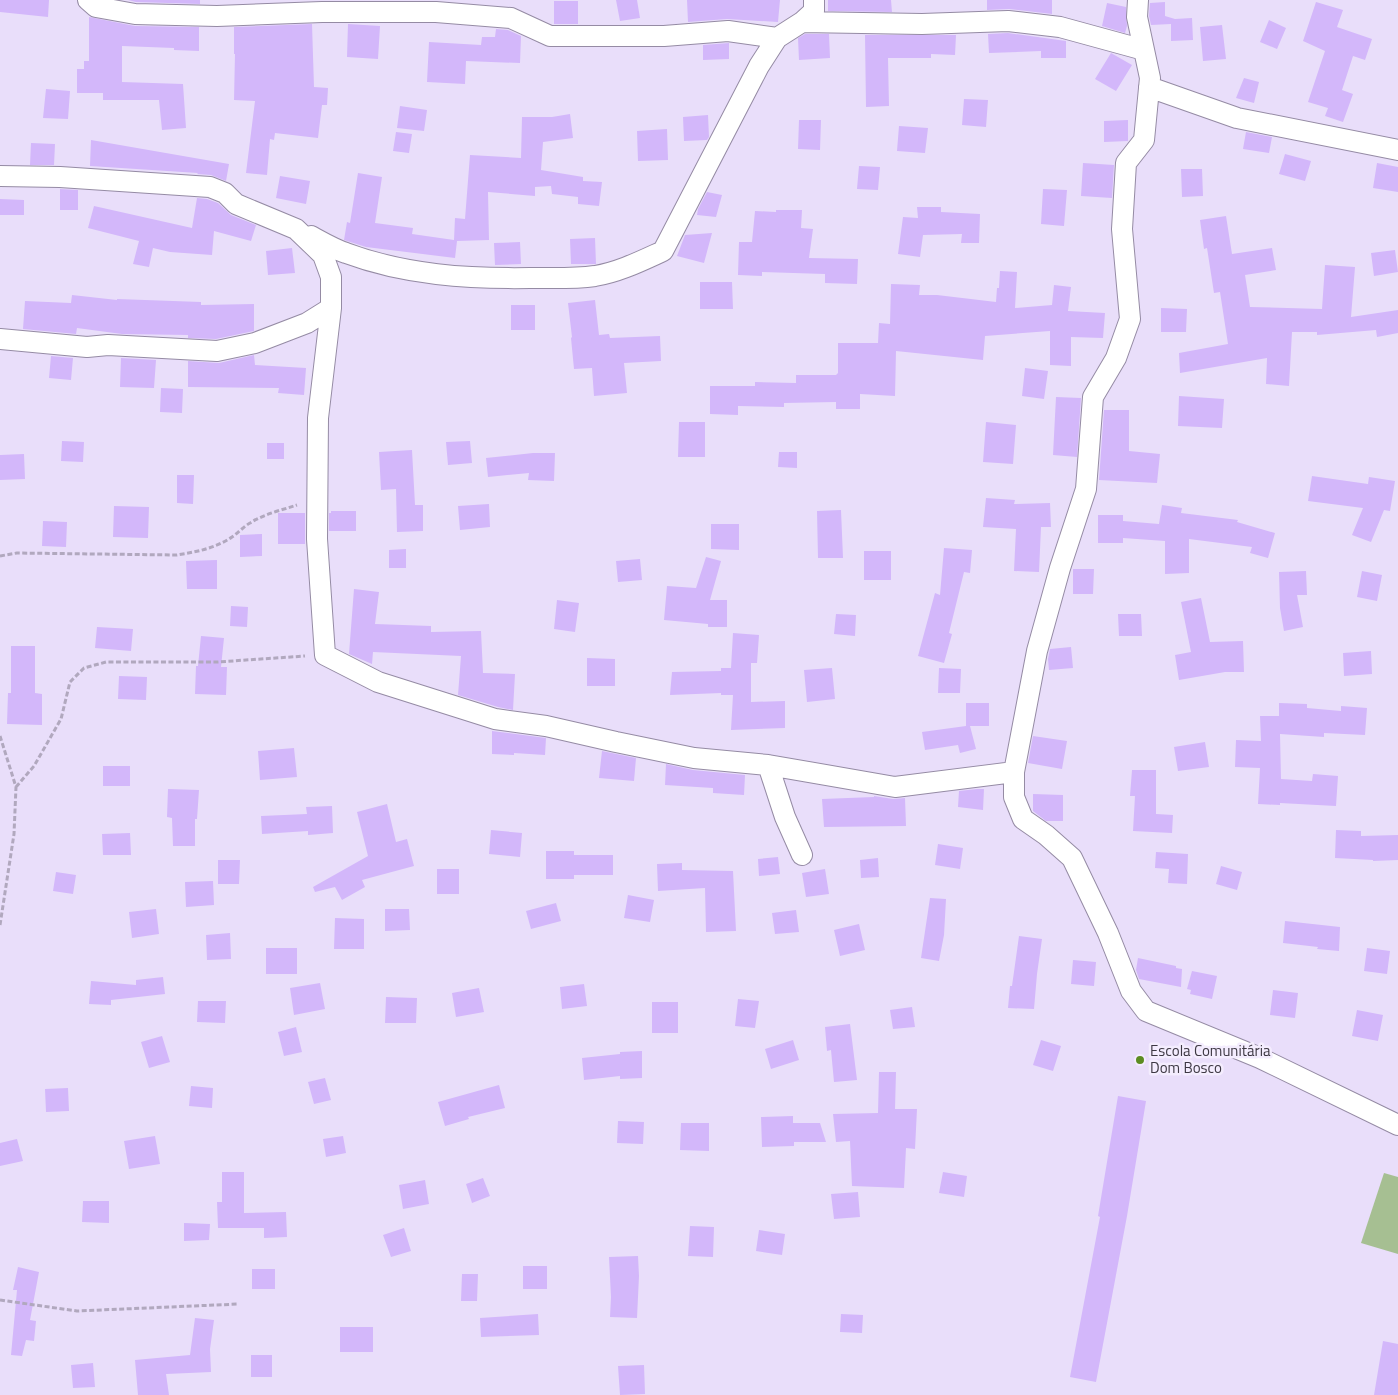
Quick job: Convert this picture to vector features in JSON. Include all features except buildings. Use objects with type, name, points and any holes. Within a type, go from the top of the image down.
[{"type":"street","points":[[88,0],[96,7],[135,14],[217,16],[322,12],[436,12],[510,18],[550,36],[664,36],[728,31],[777,38]]},
{"type":"street","points":[[0,176],[60,177],[210,187],[225,192],[236,204],[296,229],[344,253],[390,267],[437,275],[496,278],[595,276],[632,266],[663,250],[760,66],[777,38],[802,22],[814,11],[814,0]]},
{"type":"street","points":[[1138,0],[1137,17],[1150,78],[1144,140],[1126,163],[1122,229],[1130,319],[1116,358],[1093,397],[1086,489],[1060,568],[1037,651],[1014,772],[1014,797],[1022,819],[1046,835],[1072,858],[1108,934],[1131,992],[1146,1011],[1260,1058],[1398,1125]]},
{"type":"street","points":[[802,22],[922,24],[1008,21],[1060,27],[1144,50]]},
{"type":"street","points":[[1149,87],[1237,118],[1398,150]]},
{"type":"street","points":[[296,229],[322,255],[331,277],[331,308],[318,418],[317,539],[325,655],[378,682],[495,719],[546,726],[694,758],[768,765],[895,787],[1014,772]]},
{"type":"street","points":[[0,339],[88,347],[108,345],[217,351],[254,343],[307,323],[331,308]]},
{"type":"street","points":[[768,765],[786,817],[802,855]]},
{"type":"path","points":[[0,556],[17,554],[177,555],[193,553],[208,549],[230,538],[249,523],[263,516],[318,497]]},
{"type":"path","points":[[16,787],[34,766],[61,719],[70,682],[84,668],[106,662],[217,662],[325,655]]},
{"type":"path","points":[[0,736],[16,787],[14,834],[0,925]]},
{"type":"path","points":[[0,1300],[77,1311],[239,1304]]},
{"type":"green space","points":[[1384,1173],[1398,1177],[1398,1254],[1361,1243]]},
{"type":"place","name":"Escola Comunitária Dom Bosco","points":[[1140,1060]]}]
